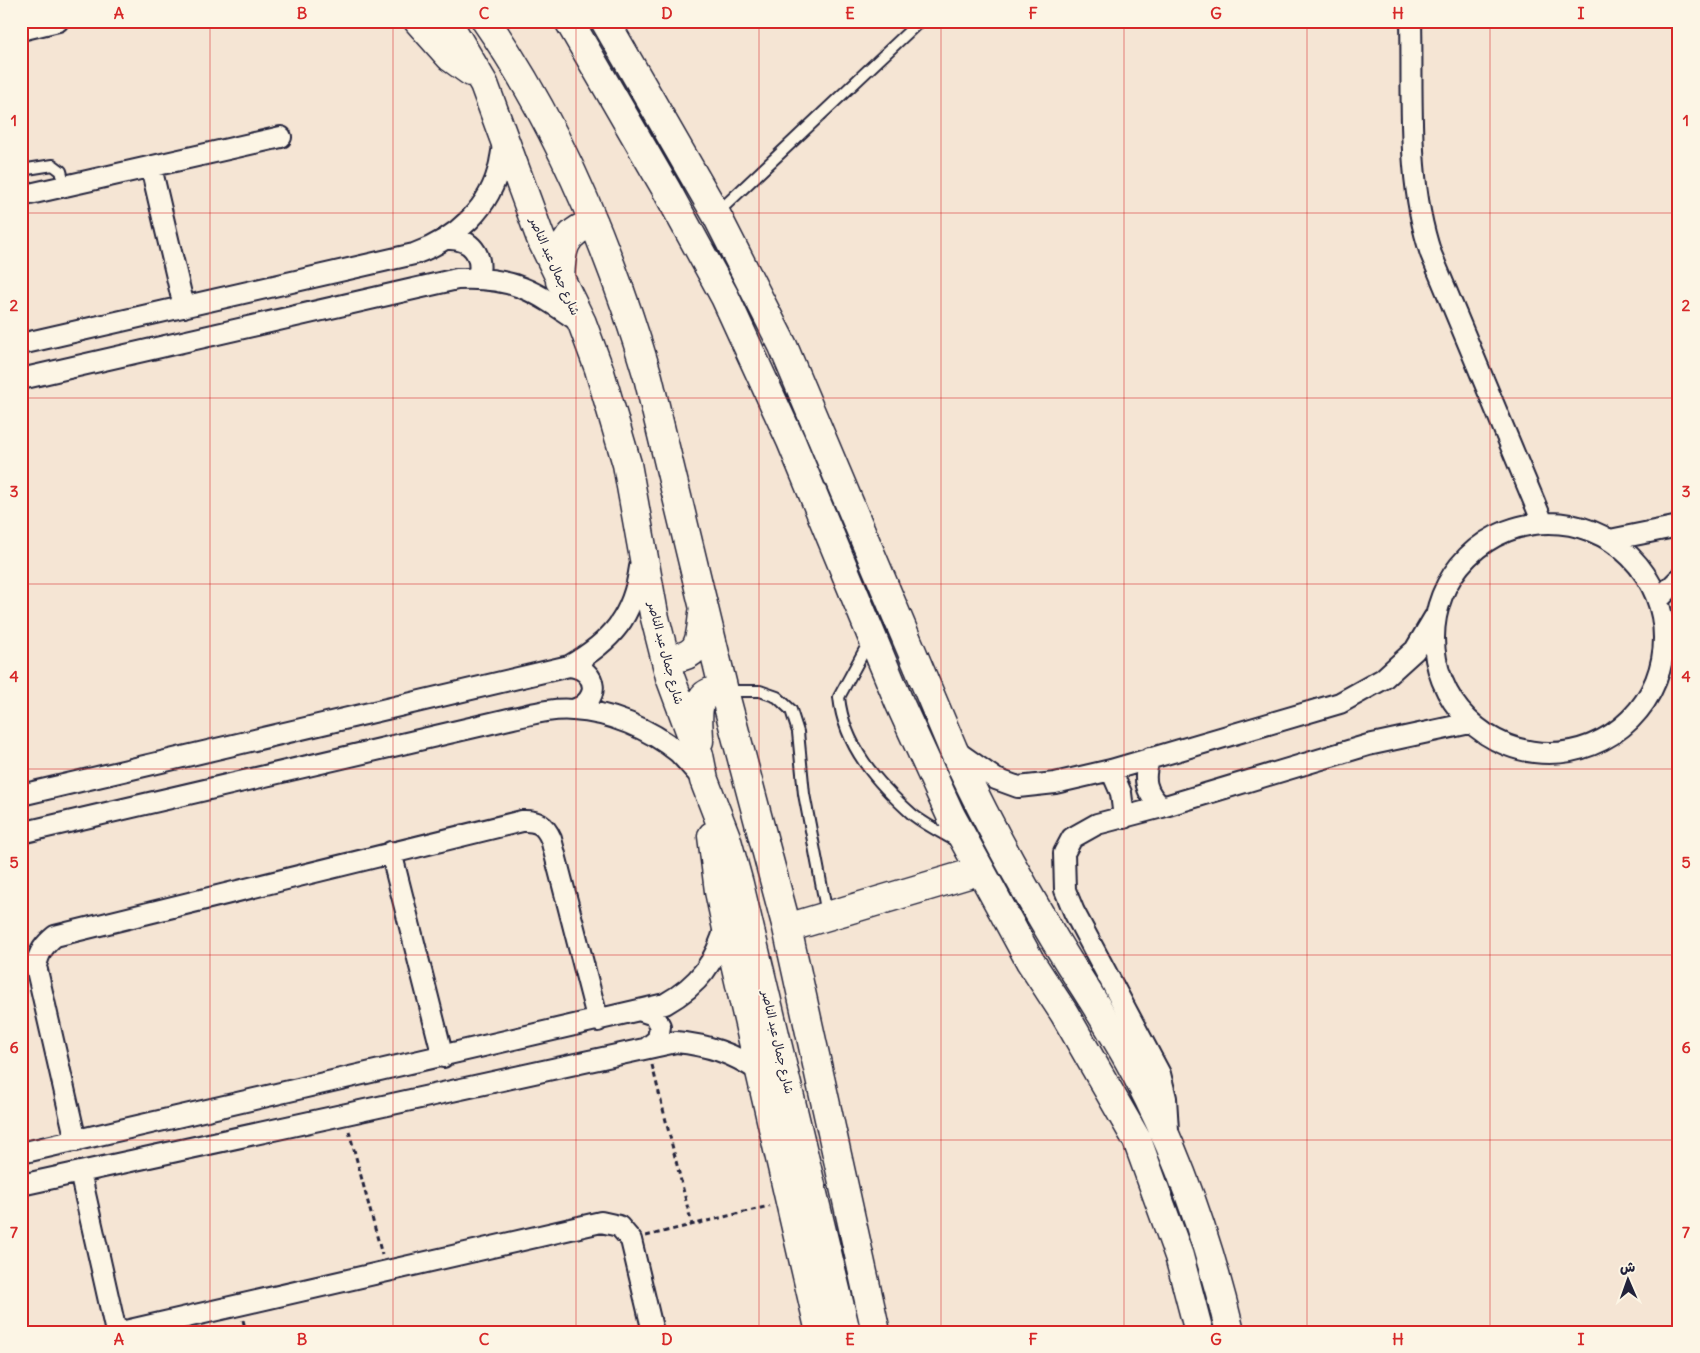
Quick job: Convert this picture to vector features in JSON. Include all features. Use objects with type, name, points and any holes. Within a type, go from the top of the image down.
[{"type":"main road","points":[[418,21],[450,57],[484,84]]},
{"type":"main road","name":"شارع جمال عبد الناصر","points":[[447,21],[484,84],[541,239],[560,282],[582,323],[615,416],[627,464],[654,614],[675,696],[726,837],[752,932],[838,1330]]},
{"type":"main road","points":[[486,21],[544,116],[568,163],[616,276],[648,377],[724,691],[787,928],[876,1332]]},
{"type":"main road","points":[[569,21],[666,189],[725,297],[791,441],[925,760],[973,860],[1030,961],[1064,1013],[1138,1140],[1179,1256],[1199,1332]]},
{"type":"main road","points":[[605,21],[716,214],[783,346],[953,749],[1000,845],[1055,940],[1122,1048],[1168,1139],[1204,1241],[1230,1332]]},
{"type":"main road","points":[[560,282],[561,258],[568,238],[584,225],[594,222]]},
{"type":"main road","points":[[725,297],[752,282]]},
{"type":"main road","points":[[665,658],[684,657],[693,652],[699,644],[704,604]]},
{"type":"main road","points":[[724,691],[708,692],[701,698],[699,706],[704,776],[714,857],[726,924],[789,1201],[838,1330]]},
{"type":"main road","points":[[787,928],[828,915],[973,860]]},
{"type":"street","points":[[21,30],[58,21]]},
{"type":"street","points":[[1411,21],[1415,177],[1422,229],[1544,523]]},
{"type":"street","points":[[21,344],[414,254],[448,239],[475,214],[486,199],[498,173],[503,146],[498,121]]},
{"type":"street","points":[[21,196],[281,137]]},
{"type":"street","points":[[150,166],[175,309],[174,343]]},
{"type":"street","points":[[448,239],[456,239],[471,246],[480,261],[478,278]]},
{"type":"street","points":[[21,379],[433,283],[478,278],[499,280],[519,285],[539,294],[582,323]]},
{"type":"street","points":[[953,749],[996,779],[1018,787],[1055,783],[1111,770],[1340,703],[1383,679],[1415,650],[1435,616],[1446,586],[1464,559],[1490,539],[1519,527],[1544,523],[1567,524],[1589,530],[1610,540],[1639,566],[1658,600],[1665,633],[1661,667],[1648,698],[1626,724],[1598,743],[1565,752],[1531,752],[1498,742],[1470,723],[1446,692],[1434,655],[1435,616]]},
{"type":"street","points":[[1610,540],[1650,534],[1679,526]]},
{"type":"street","points":[[21,795],[569,666],[592,653],[611,636],[626,615],[636,592],[642,550]]},
{"type":"street","points":[[1658,600],[1679,579]]},
{"type":"street","points":[[569,666],[584,670],[592,682],[593,690],[586,703],[573,710]]},
{"type":"street","points":[[21,833],[542,712],[573,710],[630,724],[656,737],[704,776]]},
{"type":"street","points":[[1168,1139],[1166,1098],[1160,1074],[1078,921],[1065,890],[1064,853],[1072,838],[1097,824],[1162,807],[1368,744],[1470,723]]},
{"type":"street","points":[[1150,758],[1146,768],[1145,780],[1147,791],[1162,807]]},
{"type":"street","points":[[1111,770],[1121,793],[1124,818]]},
{"type":"street","points":[[76,1140],[36,966],[39,954],[45,944],[55,936],[66,931],[522,821],[532,820],[540,824],[547,830],[551,839],[598,1021]]},
{"type":"street","points":[[391,852],[443,1057]]},
{"type":"street","points":[[21,1153],[642,1011],[665,1004],[683,994],[699,980],[712,963],[726,924]]},
{"type":"street","points":[[642,1011],[654,1016],[660,1026],[658,1039],[648,1047]]},
{"type":"street","points":[[21,1185],[676,1042],[698,1044],[733,1055],[759,1071]]},
{"type":"street","points":[[226,1106],[234,1138]]},
{"type":"street","points":[[80,1172],[116,1332]]},
{"type":"street","points":[[121,1332],[601,1222],[619,1226],[631,1240],[653,1332]]},
{"type":"lane","points":[[716,214],[920,21]]},
{"type":"lane","points":[[21,170],[53,165],[61,171],[65,186]]},
{"type":"lane","points":[[872,637],[856,662],[839,697],[840,707],[855,749],[869,769],[914,815],[973,860]]},
{"type":"lane","points":[[724,691],[760,691],[777,697],[791,710],[798,732],[804,794],[828,915]]},
{"type":"path","points":[[648,1047],[692,1224]]},
{"type":"path","points":[[345,1113],[386,1272]]},
{"type":"path","points":[[631,1240],[789,1201]]}]
